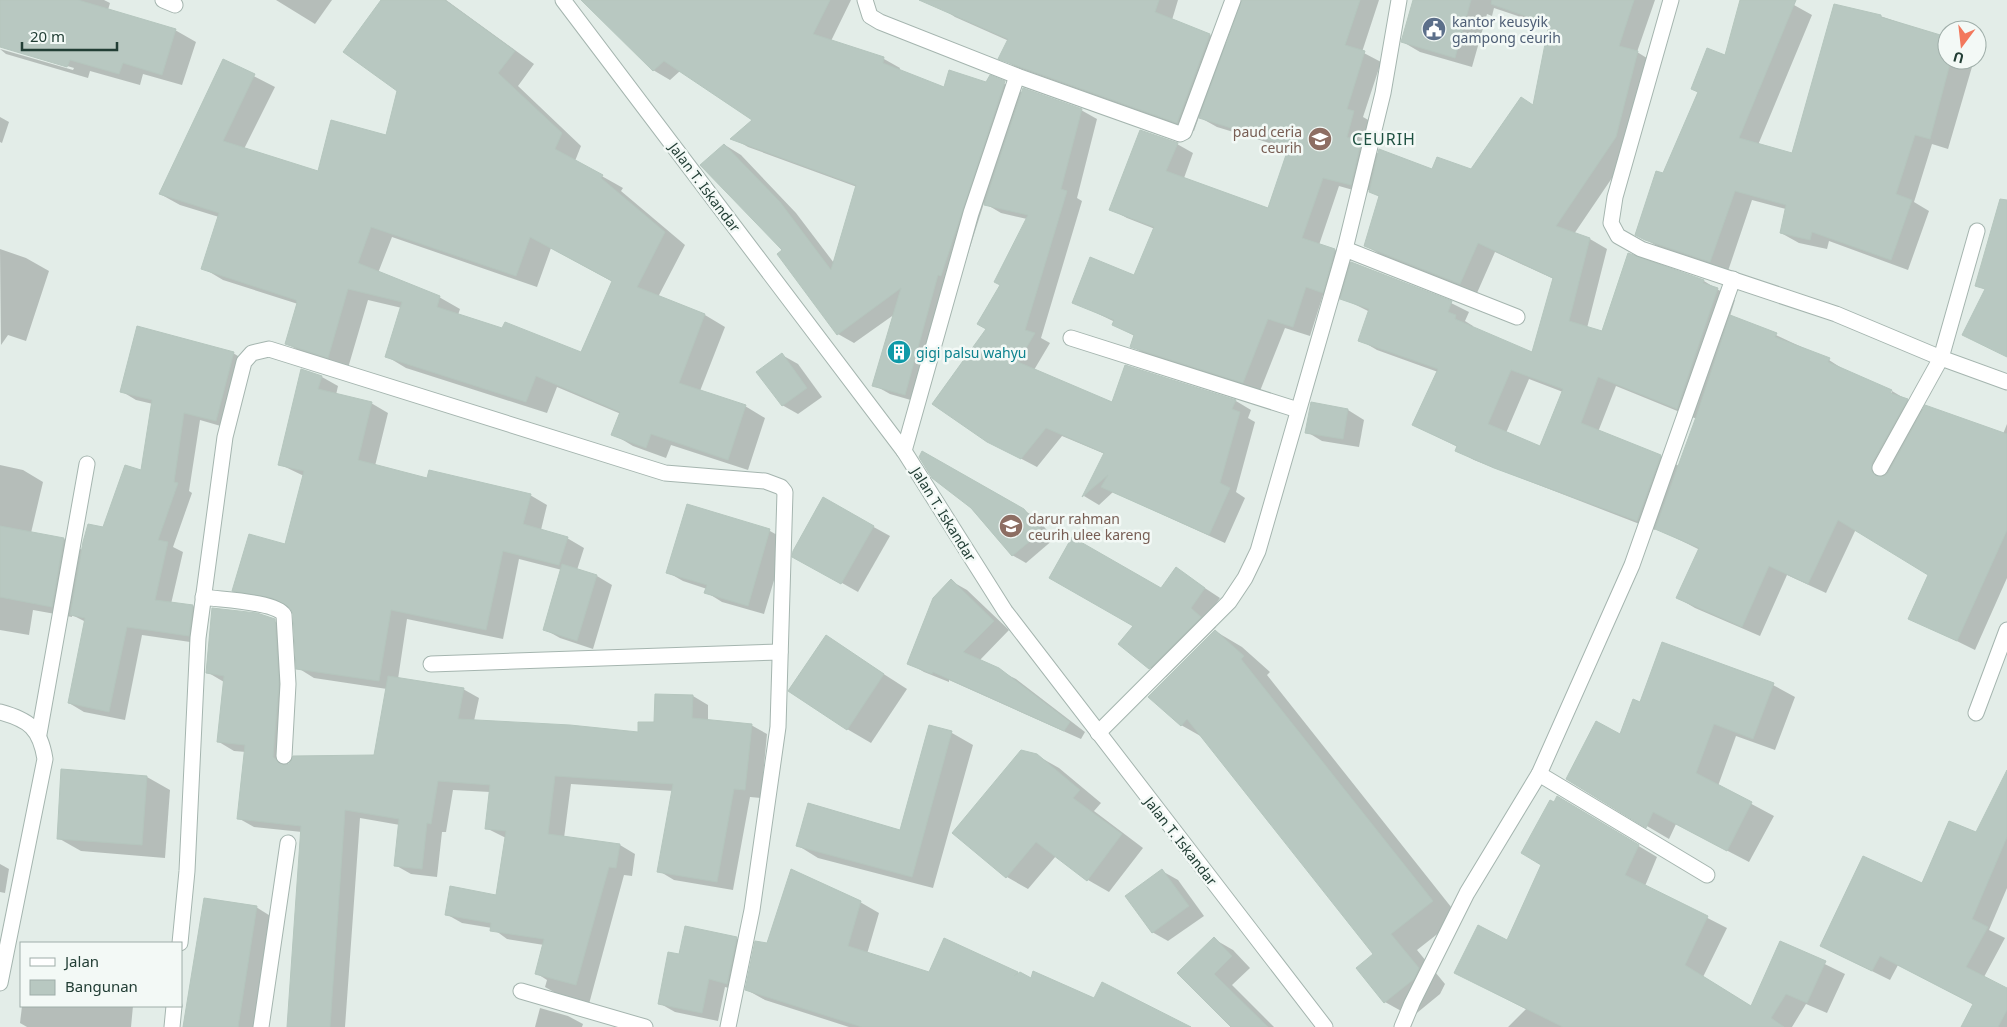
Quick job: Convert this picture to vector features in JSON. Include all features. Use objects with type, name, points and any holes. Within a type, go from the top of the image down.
[{"type":"street","name":"Jalan T. Iskandar","points":[[563,0],[904,450],[1005,611],[1325,1027]]},
{"type":"street","points":[[865,0],[870,16],[880,22],[1017,76],[1180,134],[1184,132],[1233,0]]},
{"type":"street","points":[[1098,733],[1229,602],[1245,578],[1258,551],[1345,249],[1383,93],[1399,0]]},
{"type":"street","points":[[1671,0],[1615,197],[1610,223],[1618,236],[1632,245],[1836,314],[1941,358],[2007,382]]},
{"type":"street","points":[[904,450],[971,213],[1017,76]]},
{"type":"street","points":[[1880,468],[1941,358],[1977,231]]},
{"type":"street","points":[[1345,249],[1517,318]]},
{"type":"street","points":[[1402,1027],[1467,893],[1539,774],[1632,565],[1733,279]]},
{"type":"street","points":[[1071,338],[1298,410]]},
{"type":"street","points":[[180,942],[187,871],[198,638],[225,437],[244,362],[252,353],[268,349],[664,473],[765,481],[781,487],[786,498],[776,737],[752,910],[728,1027]]},
{"type":"street","points":[[0,983],[43,770],[45,758],[38,734],[87,464]]},
{"type":"street","points":[[203,597],[266,606],[278,609],[284,615],[288,684],[284,756]]},
{"type":"street","points":[[1976,713],[2007,630]]},
{"type":"street","points":[[431,664],[780,652]]},
{"type":"street","points":[[0,712],[22,720],[38,734]]},
{"type":"street","points":[[1539,774],[1707,874]]},
{"type":"street","points":[[262,1027],[288,843]]},
{"type":"street","points":[[521,991],[645,1027]]},
{"type":"street","points":[[172,1027],[174,1007]]},
{"type":"building","points":[[0,0],[78,0],[176,29],[162,75],[123,63],[119,74],[70,60],[67,67],[0,47]]},
{"type":"building","points":[[381,0],[445,0],[515,51],[498,73],[562,133],[555,149],[603,175],[601,178],[665,232],[637,287],[705,314],[679,383],[746,405],[728,460],[651,434],[646,448],[611,435],[620,412],[536,376],[526,402],[385,357],[402,302],[348,289],[328,358],[285,344],[297,303],[296,300],[201,269],[219,213],[159,194],[223,59],[255,74],[223,141],[318,171],[331,120],[386,135],[397,91],[343,52]],"holes":[[[371,227],[516,276],[530,237],[612,281],[581,352],[505,322],[502,328],[437,307],[440,296],[358,263]]]},
{"type":"building","points":[[581,0],[830,0],[813,34],[884,57],[883,63],[944,87],[949,70],[986,82],[990,75],[1005,81],[941,276],[938,275],[905,395],[872,386],[901,288],[837,335],[777,254],[782,250],[700,165],[724,144],[780,202],[831,270],[856,185],[730,139],[752,120],[664,61],[653,71]]},
{"type":"building","points":[[919,0],[1159,0],[1155,12],[1210,34],[1177,123],[998,59],[1008,39]]},
{"type":"building","points":[[1242,0],[1360,0],[1345,45],[1365,51],[1347,109],[1354,111],[1347,137],[1361,142],[1351,185],[1323,178],[1302,238],[1335,249],[1323,293],[1306,287],[1293,327],[1268,319],[1243,383],[1130,347],[1134,335],[1112,325],[1114,320],[1072,303],[1090,257],[1134,275],[1154,227],[1109,210],[1140,130],[1178,143],[1166,171],[1268,208],[1289,146],[1199,118]]},
{"type":"building","name":"kantor keusyik gampong ceurih","points":[[1413,0],[1471,0],[1455,58],[1401,42]]},
{"type":"building","points":[[1492,0],[1634,0],[1619,46],[1638,51],[1616,137],[1556,226],[1590,238],[1569,321],[1602,331],[1628,253],[1704,280],[1703,283],[1718,288],[1677,409],[1598,377],[1581,423],[1661,455],[1637,521],[1494,468],[1455,451],[1457,446],[1412,425],[1438,369],[1358,341],[1369,309],[1340,299],[1351,262],[1452,301],[1448,312],[1456,315],[1455,319],[1532,352],[1553,278],[1478,243],[1460,284],[1364,246],[1379,196],[1369,192],[1379,149],[1432,169],[1437,157],[1471,169],[1521,97],[1533,105],[1549,24],[1491,4]],"holes":[[[1511,370],[1563,389],[1540,446],[1488,424]]]},
{"type":"building","points":[[1740,0],[1796,0],[1739,138],[1792,153],[1834,4],[1881,15],[1881,17],[1937,34],[1937,70],[1948,70],[1930,139],[1915,135],[1896,194],[1912,200],[1891,260],[1812,232],[1810,240],[1780,233],[1786,205],[1735,191],[1710,262],[1635,235],[1656,171],[1663,173],[1698,92],[1691,89],[1707,48],[1725,55]]},
{"type":"building","points":[[1023,88],[1082,109],[1061,189],[1067,191],[1025,330],[1035,333],[1018,362],[1112,402],[1125,365],[1236,400],[1232,409],[1240,412],[1220,483],[1230,488],[1209,535],[1101,487],[1108,475],[1082,497],[1104,453],[1046,428],[1021,459],[987,442],[932,404],[986,329],[977,324],[1000,285],[994,282],[1028,215],[984,205]]},
{"type":"building","points":[[2000,199],[2007,200],[2007,357],[1962,335],[1985,289],[1975,286]]},
{"type":"building","points":[[1730,315],[1777,333],[1775,337],[1830,358],[1828,362],[1892,390],[1890,393],[1908,399],[1872,463],[1872,472],[1876,476],[1884,476],[1888,473],[1925,405],[2007,434],[2007,530],[1957,641],[1908,619],[1928,575],[1838,520],[1808,584],[1769,566],[1742,627],[1676,598],[1699,548],[1655,529],[1696,417]]},
{"type":"building","points":[[137,326],[234,352],[216,421],[184,413],[174,482],[178,483],[158,540],[168,542],[155,600],[193,605],[189,636],[127,627],[109,712],[68,703],[85,618],[70,615],[88,524],[103,527],[125,465],[141,470],[152,400],[120,392]]},
{"type":"building","points":[[782,353],[807,388],[782,406],[756,372]]},
{"type":"building","points":[[301,369],[322,376],[318,389],[372,402],[358,460],[427,478],[429,470],[531,494],[523,524],[568,537],[559,565],[503,551],[486,630],[391,610],[379,681],[296,669],[293,614],[290,608],[272,598],[232,591],[249,534],[285,544],[304,471],[278,465]]},
{"type":"building","points":[[1311,402],[1348,409],[1343,439],[1305,433]]},
{"type":"building","points":[[922,451],[1024,509],[1042,531],[1012,556],[971,508],[932,478],[919,457]]},
{"type":"building","points":[[823,497],[874,526],[841,584],[792,557],[793,551]]},
{"type":"building","points":[[687,504],[770,529],[748,606],[704,593],[707,585],[666,573]]},
{"type":"building","points":[[0,526],[64,538],[52,607],[0,597]]},
{"type":"building","points":[[1072,537],[1161,588],[1176,567],[1205,588],[1191,608],[1201,617],[1149,669],[1118,644],[1133,626],[1049,578]]},
{"type":"building","points":[[562,564],[597,575],[577,641],[543,630]]},
{"type":"building","points":[[951,579],[994,621],[963,652],[999,668],[1070,722],[1064,731],[933,672],[932,674],[907,664],[933,598]]},
{"type":"building","points":[[212,608],[257,613],[275,619],[279,684],[273,757],[283,765],[289,764],[293,756],[374,755],[388,676],[464,688],[458,719],[570,725],[638,732],[638,722],[654,722],[655,694],[693,695],[692,718],[752,724],[745,790],[734,789],[717,882],[657,872],[673,784],[555,776],[548,834],[620,844],[616,868],[609,867],[576,985],[535,974],[544,939],[490,931],[491,923],[445,915],[450,886],[496,895],[506,831],[485,829],[490,785],[438,781],[431,824],[427,823],[422,869],[394,866],[399,819],[345,810],[330,1027],[287,1027],[301,826],[237,819],[245,745],[217,742],[224,676],[206,673]]},
{"type":"building","points":[[1215,630],[1244,656],[1241,659],[1433,901],[1391,934],[1419,968],[1414,979],[1384,1003],[1356,968],[1373,954],[1187,719],[1181,726],[1148,697]]},
{"type":"building","points":[[826,635],[884,674],[847,730],[788,691]]},
{"type":"building","points":[[1662,642],[1774,683],[1753,739],[1714,724],[1696,773],[1752,802],[1727,851],[1653,812],[1646,828],[1566,779],[1596,721],[1620,734],[1633,699],[1640,702]]},
{"type":"building","points":[[929,725],[952,731],[912,877],[796,846],[808,803],[900,830]]},
{"type":"building","points":[[1021,750],[1037,754],[1080,790],[1073,798],[1122,834],[1087,881],[1036,842],[1006,878],[952,833]]},
{"type":"building","points":[[61,769],[147,776],[142,845],[57,839]]},
{"type":"building","points":[[2007,770],[2007,837],[1972,919],[1988,927],[1966,967],[2007,988],[2007,1010],[1998,1027],[1961,1027],[1973,1004],[1880,956],[1872,971],[1820,946],[1863,856],[1922,883],[1949,821],[1976,832]]},
{"type":"building","points":[[1557,796],[1639,845],[1625,875],[1708,916],[1685,965],[1751,1006],[1780,941],[1826,961],[1807,1003],[1786,994],[1771,1018],[1784,1027],[1563,1027],[1454,973],[1478,925],[1507,940],[1541,865],[1521,853],[1550,800],[1554,802]]},
{"type":"building","points":[[791,869],[861,901],[848,946],[929,972],[944,938],[1018,972],[1014,976],[1020,972],[1031,978],[1033,971],[1094,998],[1102,982],[1191,1027],[862,1027],[745,990],[755,941],[767,943]]},
{"type":"building","points":[[1162,869],[1189,906],[1152,933],[1125,896]]},
{"type":"building","points":[[204,898],[257,906],[238,1027],[183,1027]]},
{"type":"building","points":[[685,926],[737,937],[727,984],[709,979],[702,1013],[658,1004],[668,952],[679,954]]},
{"type":"building","points":[[1214,937],[1232,956],[1214,974],[1268,1027],[1231,1027],[1177,973]]},
{"type":"place","name":"kantor keusyik gampong ceurih","points":[[1434,29]]},
{"type":"place","name":"paud ceria ceurih","points":[[1320,139]]},
{"type":"place","name":"gigi palsu wahyu","points":[[899,352]]},
{"type":"place","name":"darur rahman ceurih ulee kareng","points":[[1011,526]]},
{"type":"district","name":"CEURIH","points":[[1384,139]]}]
